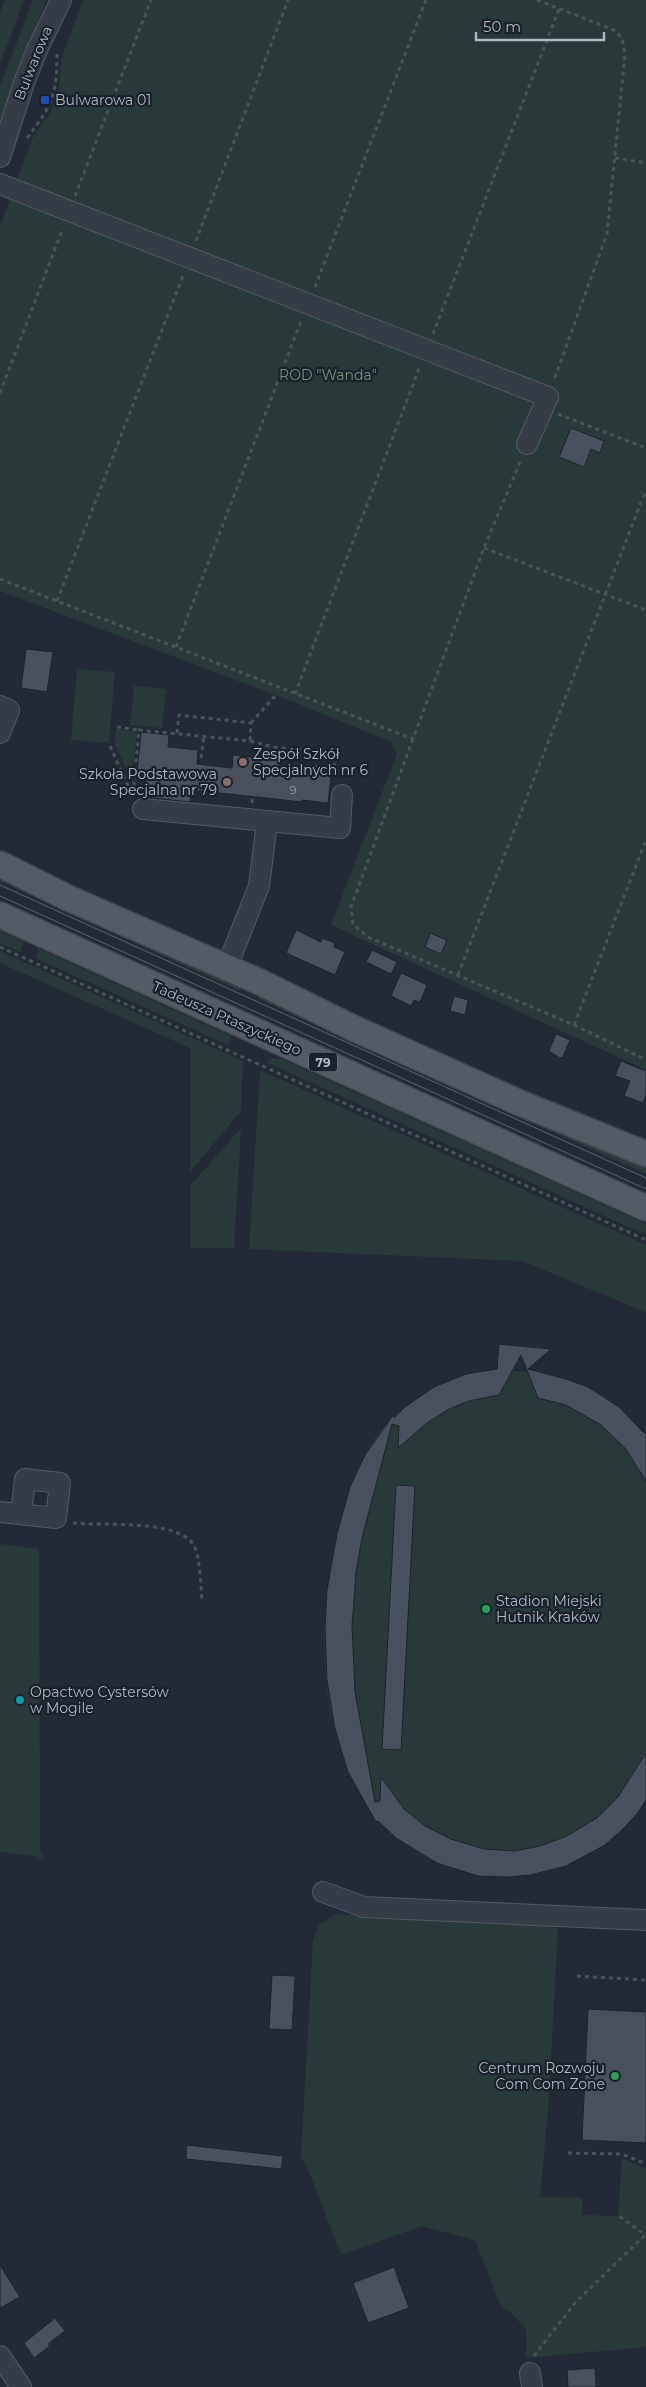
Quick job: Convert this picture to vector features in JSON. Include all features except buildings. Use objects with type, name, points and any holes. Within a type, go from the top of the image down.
[{"type":"main road","points":[[0,864],[77,902],[520,1103],[646,1154]]},
{"type":"main road","name":"Tadeusza Ptaszyckiego","points":[[0,915],[646,1208]]},
{"type":"street","name":"Bulwarowa","points":[[0,157],[27,75],[61,0]]},
{"type":"street","points":[[0,184],[308,304],[546,403],[527,444]]},
{"type":"street","points":[[0,706],[9,710],[0,733]]},
{"type":"street","points":[[138,803],[267,822],[340,828],[342,796]]},
{"type":"street","points":[[226,969],[259,886],[263,869],[267,822]]},
{"type":"street","points":[[0,1512],[56,1518],[60,1483],[25,1479],[21,1514]]},
{"type":"street","points":[[323,1892],[364,1907],[646,1920]]},
{"type":"street","points":[[0,2356],[21,2387]]},
{"type":"path","points":[[0,393],[151,0]]},
{"type":"path","points":[[57,601],[288,0]]},
{"type":"path","points":[[176,647],[426,0]]},
{"type":"path","points":[[537,0],[614,30],[622,38],[625,54],[606,234],[546,403],[646,448]]},
{"type":"path","points":[[27,138],[48,110],[56,89],[57,51]]},
{"type":"path","points":[[615,158],[646,162]]},
{"type":"path","points":[[527,444],[484,548],[351,907],[353,924],[368,937],[574,1026],[646,1060]]},
{"type":"path","points":[[458,975],[646,491]]},
{"type":"path","points":[[484,548],[646,610]]},
{"type":"path","points":[[0,579],[413,739]]},
{"type":"path","points":[[250,741],[251,723],[275,696]]},
{"type":"path","points":[[178,733],[179,716],[251,723]]},
{"type":"path","points":[[117,727],[250,741],[274,747],[335,753],[332,794],[342,796]]},
{"type":"path","points":[[138,803],[139,730]]},
{"type":"path","points":[[202,758],[204,736]]},
{"type":"path","points":[[110,746],[138,803]]},
{"type":"path","points":[[574,1026],[646,840]]},
{"type":"path","points":[[0,947],[646,1240]]},
{"type":"path","points":[[56,1518],[64,1522],[98,1526],[158,1526],[183,1536],[195,1548],[202,1601]]},
{"type":"path","points":[[577,1976],[646,1980]]},
{"type":"path","points":[[568,2153],[622,2154],[646,2164]]},
{"type":"path","points":[[532,2373],[575,2303],[646,2235],[619,2216]]},
{"type":"green space","points":[[5,0],[24,0],[0,64],[0,12]]},
{"type":"green space","points":[[33,0],[46,0],[0,120],[0,86]]},
{"type":"green space","name":"ROD \"Wanda\"","points":[[83,0],[646,0],[646,1070],[331,925],[397,754],[391,742],[294,702],[0,591],[0,227],[33,137],[50,113],[59,91],[61,60]]},
{"type":"green space","points":[[77,669],[115,672],[109,743],[71,740]]},
{"type":"green space","points":[[134,686],[166,689],[162,728],[130,725]]},
{"type":"green space","points":[[116,729],[137,732],[132,777],[130,777],[115,744]]},
{"type":"green space","points":[[0,874],[242,984],[240,991],[0,881]]},
{"type":"green space","points":[[0,931],[22,941],[23,945],[20,952],[0,943]]},
{"type":"green space","points":[[39,949],[232,1037],[228,1045],[35,958]]},
{"type":"green space","points":[[0,951],[243,1061],[241,1111],[190,1172],[190,1048],[0,963]]},
{"type":"green space","points":[[260,992],[646,1164],[646,1174],[259,999],[257,998]]},
{"type":"green space","points":[[272,1058],[281,1059],[646,1224],[646,1235],[266,1062]]},
{"type":"green space","points":[[260,1070],[646,1245],[646,1312],[522,1261],[249,1249]]},
{"type":"green space","points":[[241,1128],[234,1248],[190,1248],[190,1186]]},
{"type":"green space","name":"Stadion Miejski Hutnik Kraków","points":[[495,1370],[544,1374],[576,1382],[605,1397],[619,1407],[646,1435],[646,1800],[626,1826],[614,1837],[586,1856],[556,1869],[525,1876],[510,1877],[495,1877],[465,1872],[437,1862],[397,1838],[373,1816],[345,1762],[334,1728],[324,1656],[328,1583],[334,1547],[352,1484],[365,1455],[382,1429],[407,1406]]},
{"type":"green space","name":"Opactwo Cystersów w Mogile","points":[[0,1544],[39,1549],[40,1851],[43,1856],[39,1860],[35,1856],[0,1852]]},
{"type":"green space","points":[[336,1914],[540,1923],[558,1929],[548,2111],[540,2197],[582,2198],[582,2215],[618,2216],[622,2158],[646,2169],[646,2347],[526,2358],[526,2329],[511,2313],[501,2306],[475,2240],[422,2226],[341,2255],[310,2174],[301,2156],[313,1941],[319,1925]]},
{"type":"tram line","points":[[0,885],[646,1178]]},
{"type":"tram line","points":[[0,896],[646,1189]]},
{"type":"place","name":"Bulwarowa 01","points":[[45,100]]},
{"type":"place","name":"Zespół Szkół Specjalnych nr 6","points":[[243,762]]},
{"type":"place","name":"Szkoła Podstawowa Specjalna nr 79","points":[[227,782]]},
{"type":"place","name":"Stadion Miejski Hutnik Kraków","points":[[486,1609]]},
{"type":"place","name":"Opactwo Cystersów w Mogile","points":[[20,1700]]},
{"type":"place","name":"Centrum Rozwoju Com Com Zone","points":[[615,2076]]}]
